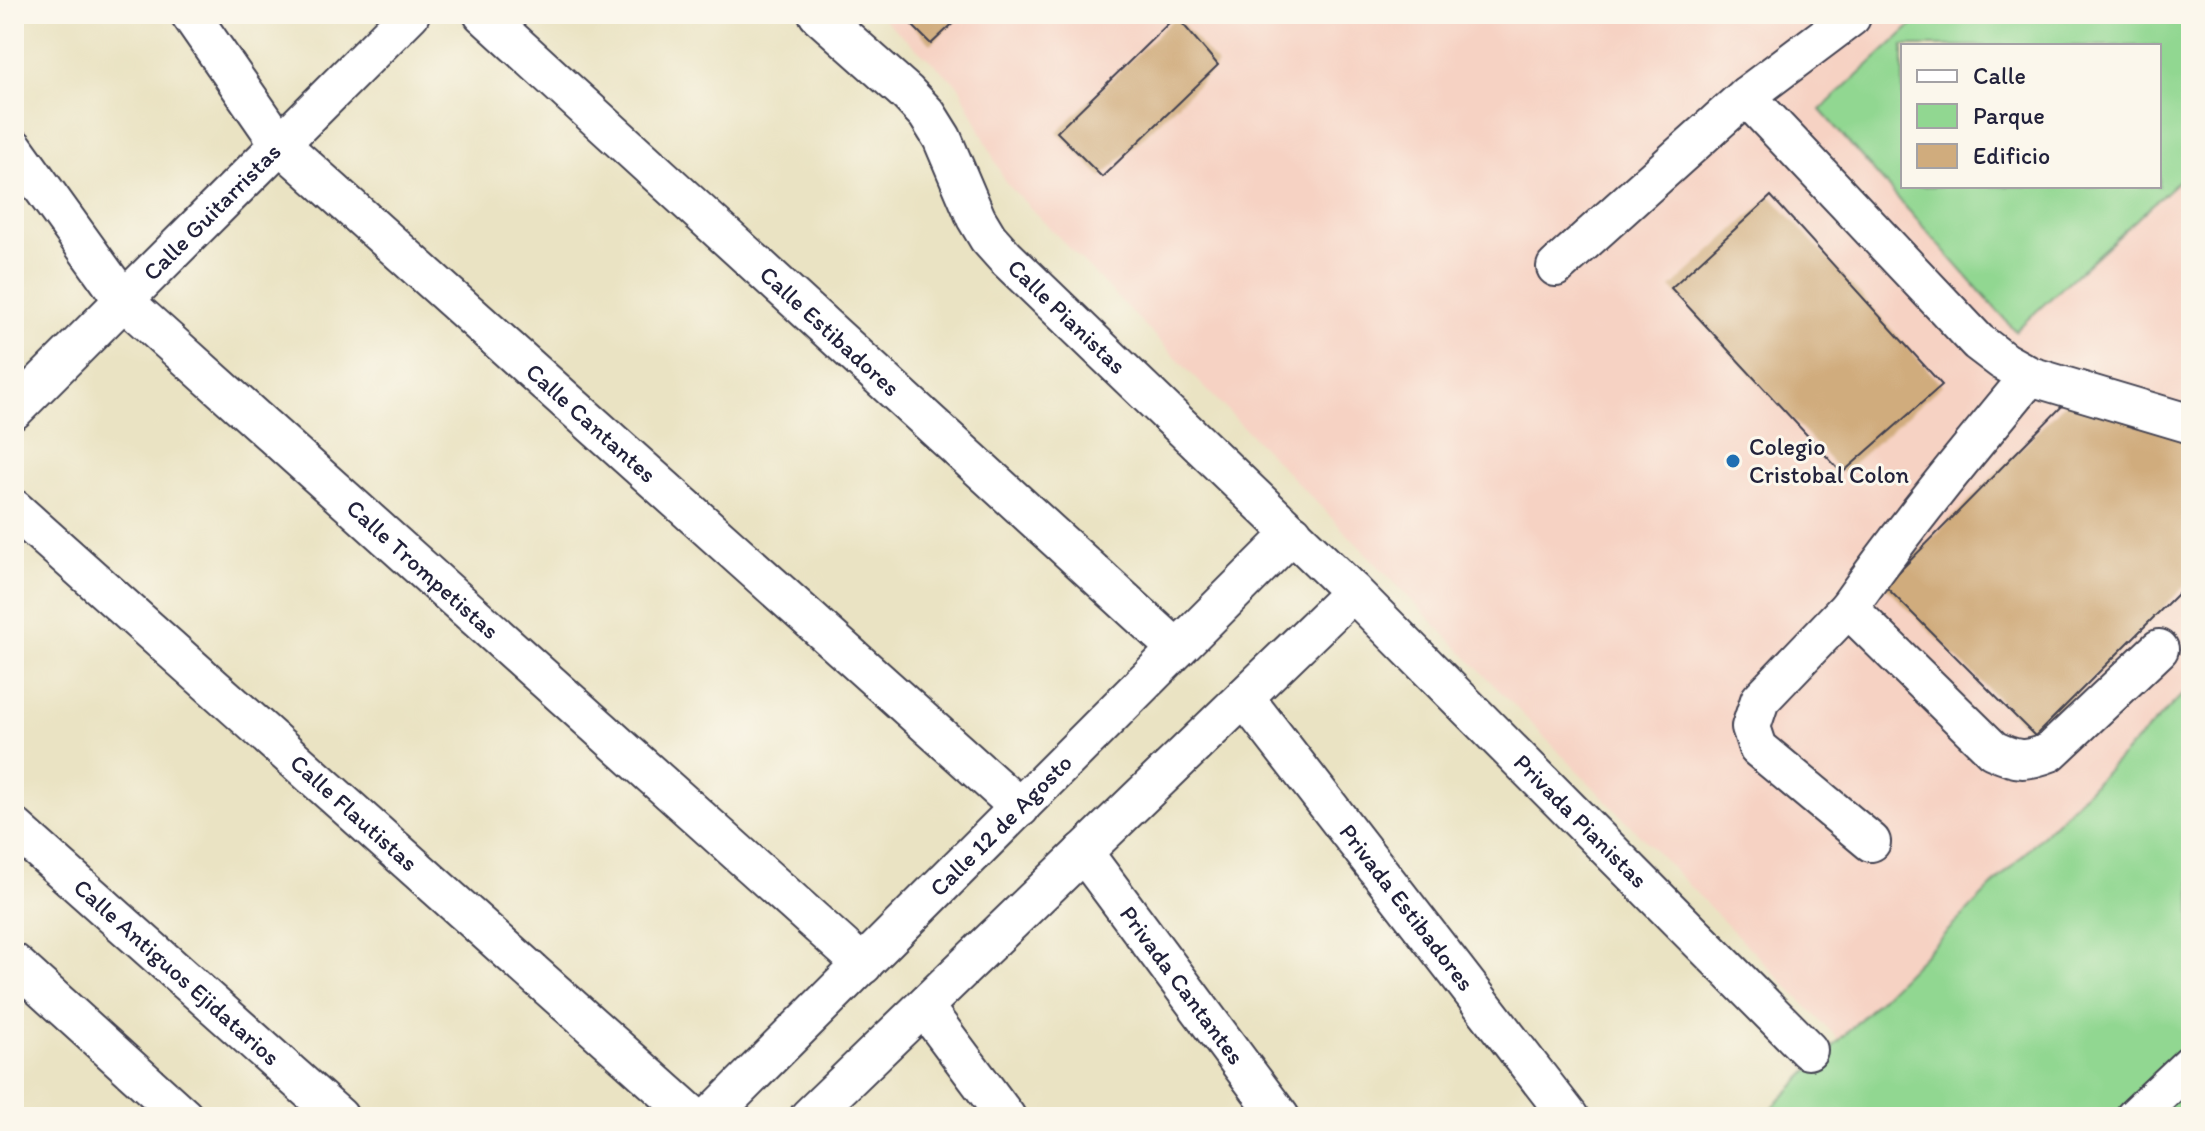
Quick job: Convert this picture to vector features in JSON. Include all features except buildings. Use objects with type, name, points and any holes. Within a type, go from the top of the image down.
[{"type":"street","name":"Calle Cantantes","points":[[190,14],[280,144],[1020,808]]},
{"type":"street","name":"Calle Guitarristas","points":[[14,410],[410,14]]},
{"type":"street","name":"Calle Estibadores","points":[[483,14],[1177,649]]},
{"type":"street","name":"Calle Pianistas","points":[[818,14],[927,114],[942,138],[976,218],[988,238],[1353,592]]},
{"type":"street","points":[[1556,267],[1746,96],[1852,15]]},
{"type":"street","points":[[1746,96],[1978,342],[2003,361],[2030,376],[2191,424]]},
{"type":"street","name":"Calle Trompetistas","points":[[14,148],[124,301],[863,965]]},
{"type":"street","points":[[1871,842],[1758,748],[1751,727],[1760,700],[1848,608],[1939,487],[2030,376]]},
{"type":"street","name":"Calle Flautistas","points":[[14,509],[694,1117]]},
{"type":"street","name":"Calle 12 de Agosto","points":[[710,1117],[1293,533]]},
{"type":"street","points":[[809,1117],[1353,592]]},
{"type":"street","name":"Privada Pianistas","points":[[1353,592],[1808,1050]]},
{"type":"street","points":[[1848,608],[1993,750],[2013,759],[2031,760],[2050,752],[2159,649]]},
{"type":"street","name":"Privada Estibadores","points":[[1244,697],[1569,1117]]},
{"type":"street","name":"Calle Antiguos Ejidatarios","points":[[14,827],[339,1117]]},
{"type":"street","name":"Privada Cantantes","points":[[1083,852],[1280,1117]]},
{"type":"street","points":[[14,963],[184,1117]]},
{"type":"street","points":[[924,1007],[1006,1117]]},
{"type":"street","points":[[2135,1117],[2190,1068]]},
{"type":"shaded area","name":"Colegio Cristobal Colon","points":[[878,14],[1301,14],[1310,24],[1322,14],[2191,14],[2191,686],[1840,1041],[1005,182],[959,86]]},
{"type":"green space","points":[[1924,14],[2191,14],[2191,169],[2015,331],[1820,110]]},
{"type":"green space","points":[[2191,686],[2191,1117],[1763,1117]]},
{"type":"place","name":"Colegio Cristobal Colon","points":[[1733,461]]}]
